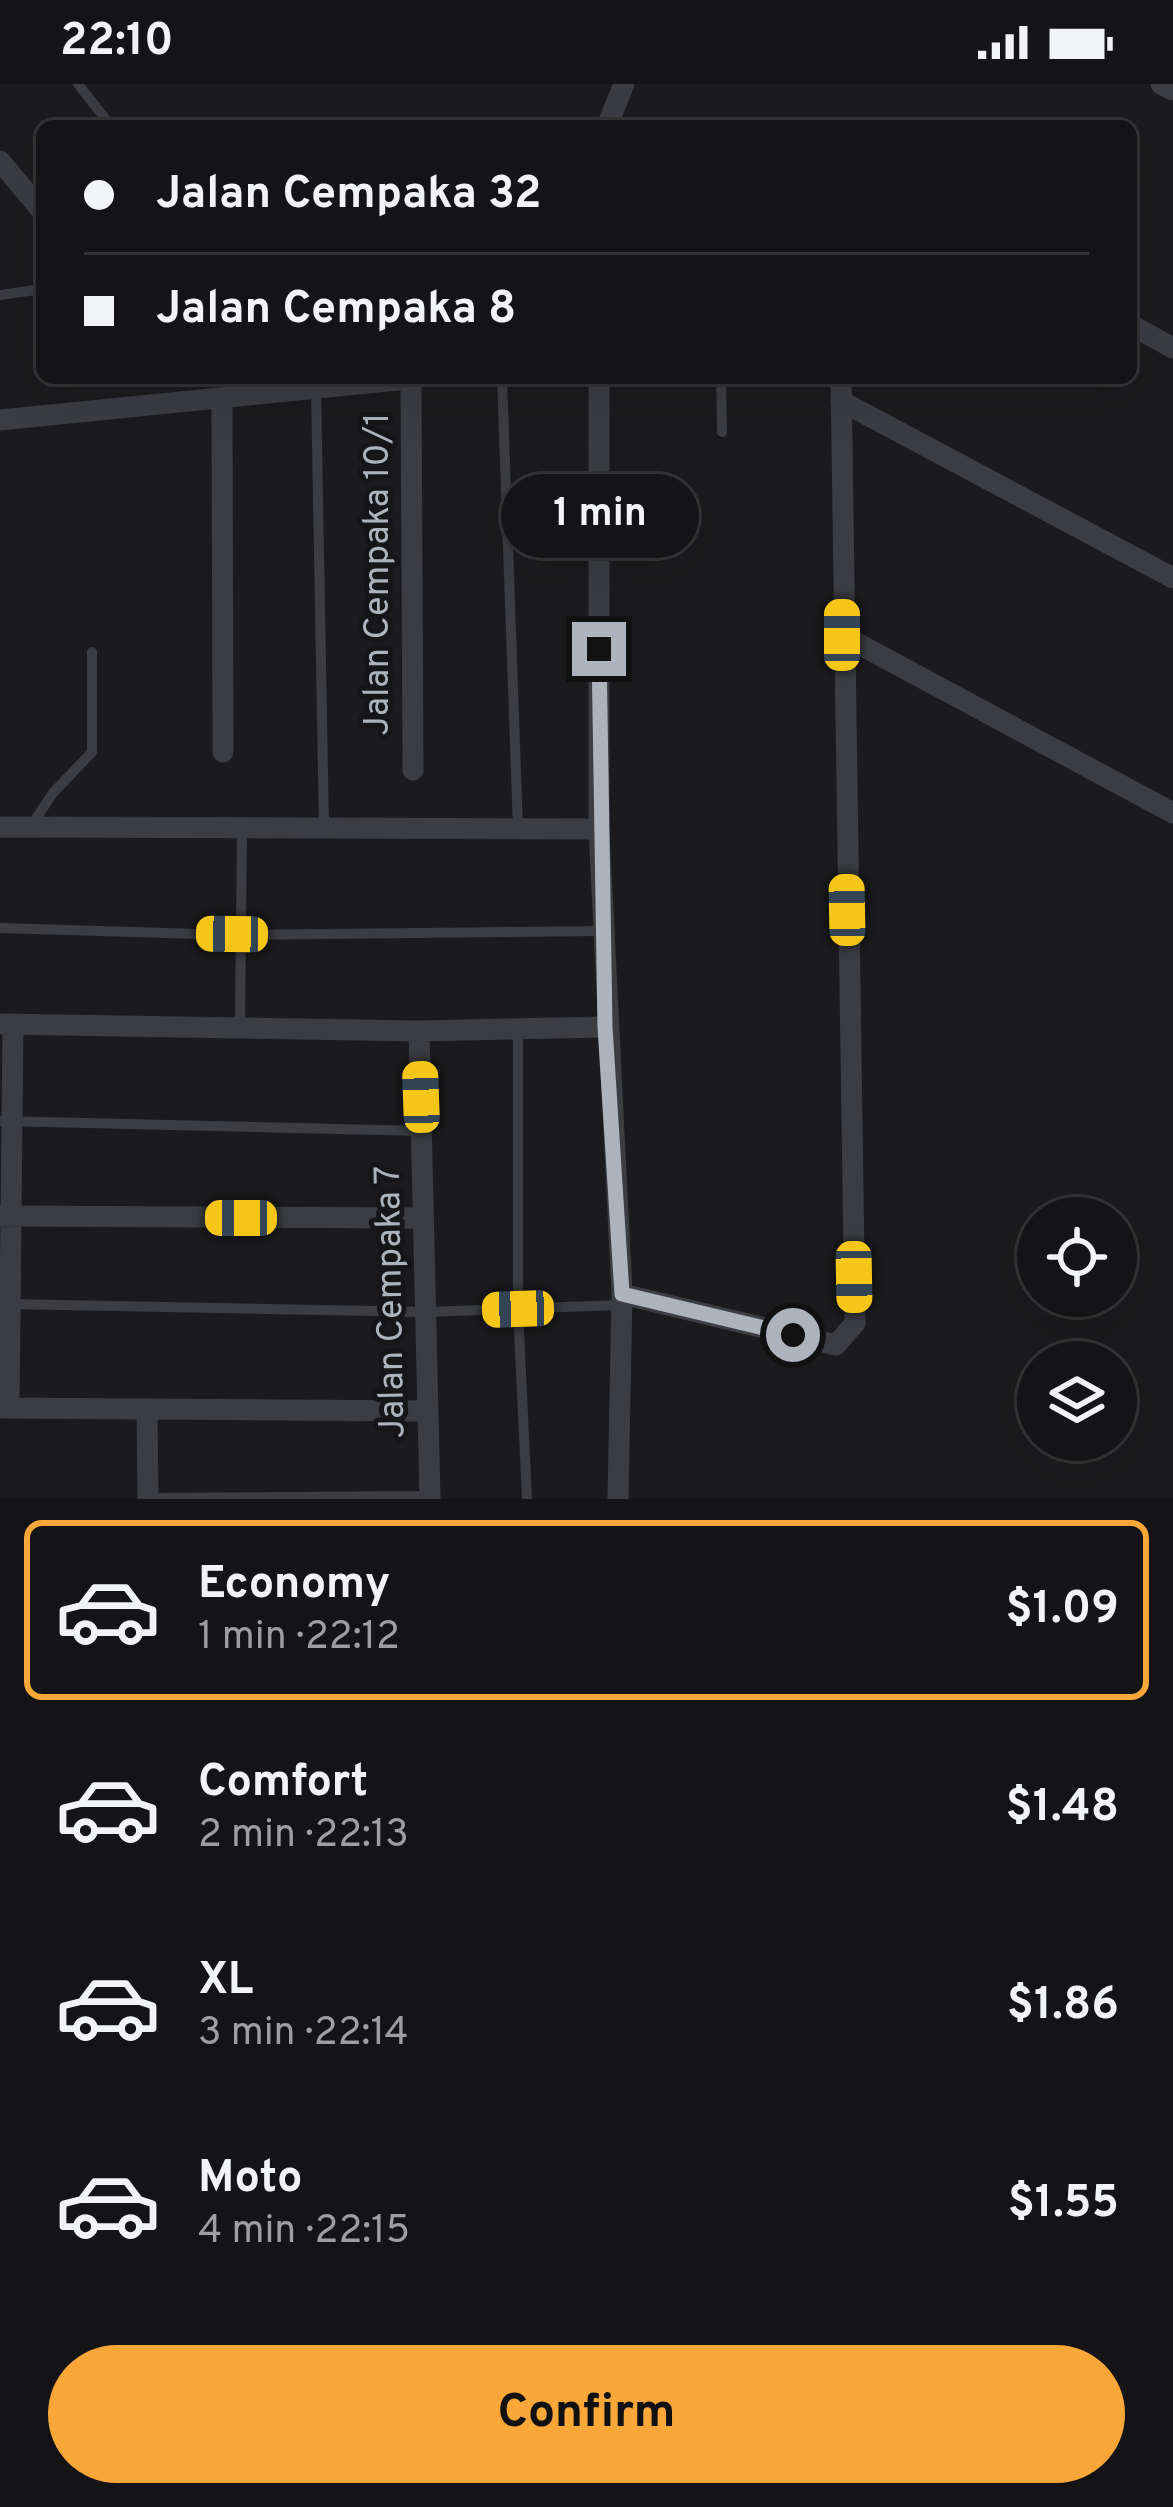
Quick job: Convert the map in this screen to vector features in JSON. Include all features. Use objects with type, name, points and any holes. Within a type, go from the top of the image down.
[{"type":"street","points":[[609,120],[624,84]]},
{"type":"street","points":[[1162,84],[1173,90]]},
{"type":"street","points":[[0,160],[36,204]]},
{"type":"street","points":[[1137,328],[1173,348]]},
{"type":"street","points":[[0,419],[340,384]]},
{"type":"street","name":"Jalan Cempaka 10/1","points":[[413,770],[414,384]]},
{"type":"street","points":[[599,384],[599,829],[606,931],[605,1027],[622,1300],[617,1499]]},
{"type":"street","points":[[622,1300],[836,1345],[855,1323],[841,390],[1173,578]]},
{"type":"street","points":[[222,398],[223,752]]},
{"type":"street","points":[[842,635],[1173,813]]},
{"type":"street","points":[[0,827],[599,829]]},
{"type":"street","points":[[428,1411],[4,1408],[7,1024],[419,1030],[605,1027]]},
{"type":"street","name":"Jalan Cempaka 7","points":[[419,1030],[430,1498]]},
{"type":"street","points":[[6,1217],[423,1218]]},
{"type":"street","points":[[147,1409],[148,1498]]},
{"type":"lane","points":[[78,84],[106,120]]},
{"type":"lane","points":[[0,295],[36,290]]},
{"type":"lane","points":[[502,384],[518,829]]},
{"type":"lane","points":[[721,384],[722,432]]},
{"type":"lane","points":[[316,386],[324,828]]},
{"type":"lane","points":[[31,826],[52,793],[92,752],[92,652]]},
{"type":"lane","points":[[240,1028],[242,828]]},
{"type":"lane","points":[[0,928],[240,934],[606,931]]},
{"type":"lane","points":[[518,1026],[518,1309],[527,1499]]},
{"type":"lane","points":[[5,1121],[242,1131],[422,1131]]},
{"type":"lane","points":[[7,1304],[426,1312],[622,1300]]},
{"type":"lane","points":[[148,1498],[430,1498]]},
{"type":"route","points":[[599,649],[605,1027],[622,1294],[793,1335]]}]
